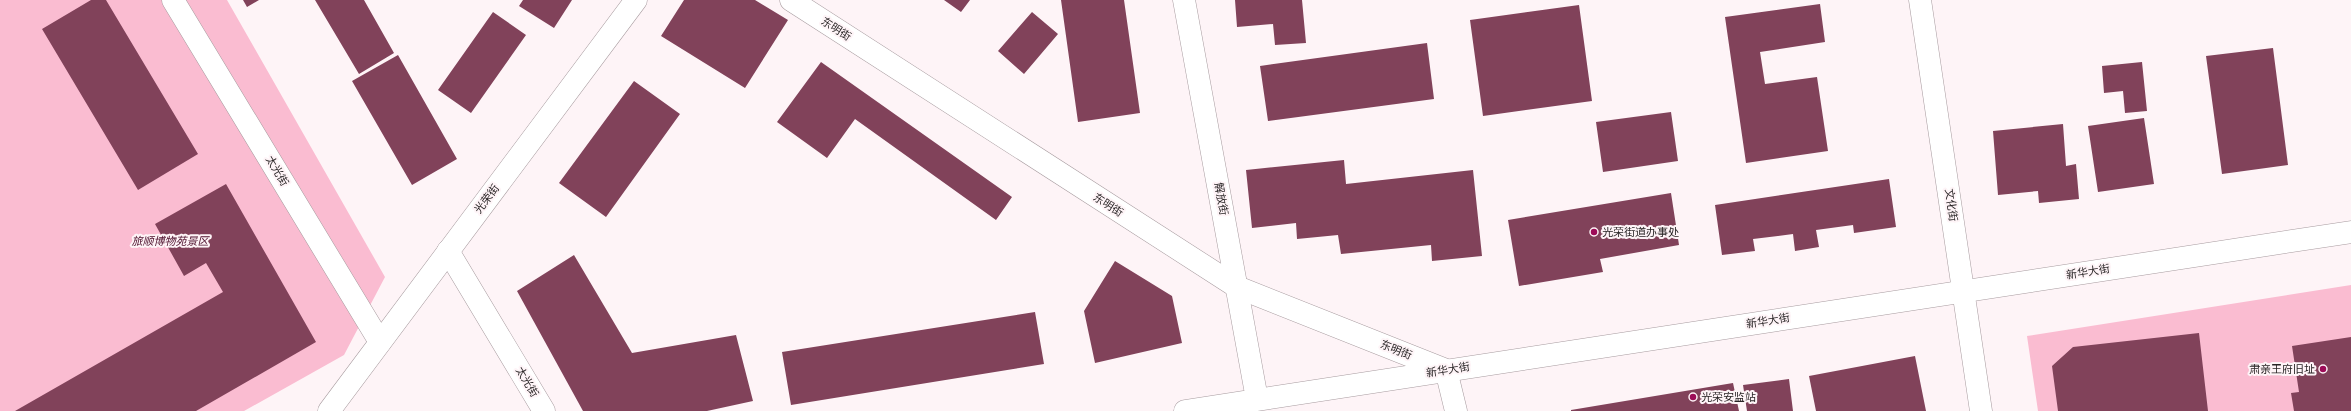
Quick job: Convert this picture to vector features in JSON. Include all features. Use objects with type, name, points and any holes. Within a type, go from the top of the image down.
[{"type":"street","name":"太光街","points":[[173,0],[380,342]]},
{"type":"street","name":"光荣街","points":[[316,411],[333,405],[636,0]]},
{"type":"street","name":"东明街","points":[[790,0],[1236,287],[1446,370]]},
{"type":"street","name":"解放街","points":[[1184,0],[1257,399]]},
{"type":"street","name":"文化街","points":[[1920,0],[1981,411]]},
{"type":"street","name":"新华大街","points":[[1185,411],[2351,232]]},
{"type":"street","name":"太光街","points":[[448,251],[544,411]]},
{"type":"street","points":[[1446,370],[1456,411]]},
{"type":"green space","name":"旅顺博物苑景区","points":[[0,0],[227,0],[385,277],[344,355],[244,411],[0,411]]},
{"type":"green space","points":[[2351,285],[2351,411],[2038,411],[2027,336]]},
{"type":"building","points":[[91,0],[106,0],[198,154],[138,190],[42,29]]},
{"type":"building","points":[[243,0],[259,0],[247,7]]},
{"type":"building","points":[[315,0],[364,0],[394,53],[359,74]]},
{"type":"building","points":[[523,0],[572,0],[554,28],[519,6]]},
{"type":"building","points":[[684,0],[755,0],[788,20],[745,88],[661,36]]},
{"type":"building","points":[[944,0],[970,0],[961,12]]},
{"type":"building","points":[[1061,0],[1124,0],[1140,113],[1078,122]]},
{"type":"building","points":[[1235,0],[1302,0],[1306,43],[1275,45],[1273,24],[1237,27]]},
{"type":"building","points":[[1820,4],[1825,42],[1760,52],[1765,84],[1817,77],[1828,151],[1746,163],[1725,17]]},
{"type":"building","points":[[1579,5],[1592,101],[1483,116],[1470,20]]},
{"type":"building","points":[[493,12],[526,35],[471,113],[438,90]]},
{"type":"building","points":[[1032,12],[1058,34],[1024,74],[998,51]]},
{"type":"building","points":[[1427,43],[1434,99],[1268,121],[1260,66]]},
{"type":"building","points":[[2273,48],[2288,165],[2222,174],[2206,56]]},
{"type":"building","points":[[398,55],[457,159],[412,185],[352,81]]},
{"type":"building","points":[[821,62],[1012,197],[996,220],[855,119],[827,158],[777,122]]},
{"type":"building","points":[[2142,62],[2147,111],[2125,113],[2123,91],[2104,93],[2102,66]]},
{"type":"building","points":[[634,81],[680,114],[606,217],[559,183]]},
{"type":"building","points":[[1671,112],[1678,161],[1603,172],[1596,122]]},
{"type":"building","points":[[2144,118],[2154,184],[2098,192],[2088,126]]},
{"type":"building","points":[[2063,124],[2066,166],[2076,164],[2079,199],[2039,203],[2038,191],[1998,195],[1993,131]]},
{"type":"building","points":[[1344,160],[1346,184],[1473,170],[1482,256],[1432,261],[1431,245],[1341,254],[1338,235],[1297,239],[1296,223],[1252,228],[1246,170]]},
{"type":"building","points":[[1889,179],[1896,227],[1854,233],[1853,225],[1816,230],[1819,247],[1795,251],[1793,234],[1753,239],[1755,251],[1722,255],[1715,205]]},
{"type":"building","points":[[226,184],[316,342],[196,411],[15,411],[223,292],[206,263],[184,276],[155,224]]},
{"type":"building","name":"光荣街道办事处","points":[[1671,193],[1679,245],[1600,259],[1603,272],[1519,286],[1508,220]]},
{"type":"building","points":[[574,255],[632,353],[736,335],[753,401],[707,411],[583,411],[517,291]]},
{"type":"building","points":[[1115,261],[1172,296],[1182,343],[1095,363],[1084,311]]},
{"type":"building","points":[[1035,312],[1044,364],[791,405],[782,352]]},
{"type":"building","points":[[2199,333],[2208,411],[2058,411],[2052,366],[2073,347]]},
{"type":"building","name":"肃亲王府旧址","points":[[2351,337],[2351,411],[2294,411],[2291,393],[2299,392],[2292,346]]},
{"type":"building","points":[[1915,356],[1926,411],[1816,411],[1809,376]]},
{"type":"building","points":[[1789,379],[1793,411],[1747,411],[1743,385]]},
{"type":"building","name":"光荣安监站","points":[[1733,383],[1739,411],[1571,411],[1571,410]]},
{"type":"place","name":"光荣街道办事处","points":[[1594,232]]},
{"type":"place","name":"肃亲王府旧址","points":[[2323,369]]},
{"type":"place","name":"光荣安监站","points":[[1693,397]]}]
